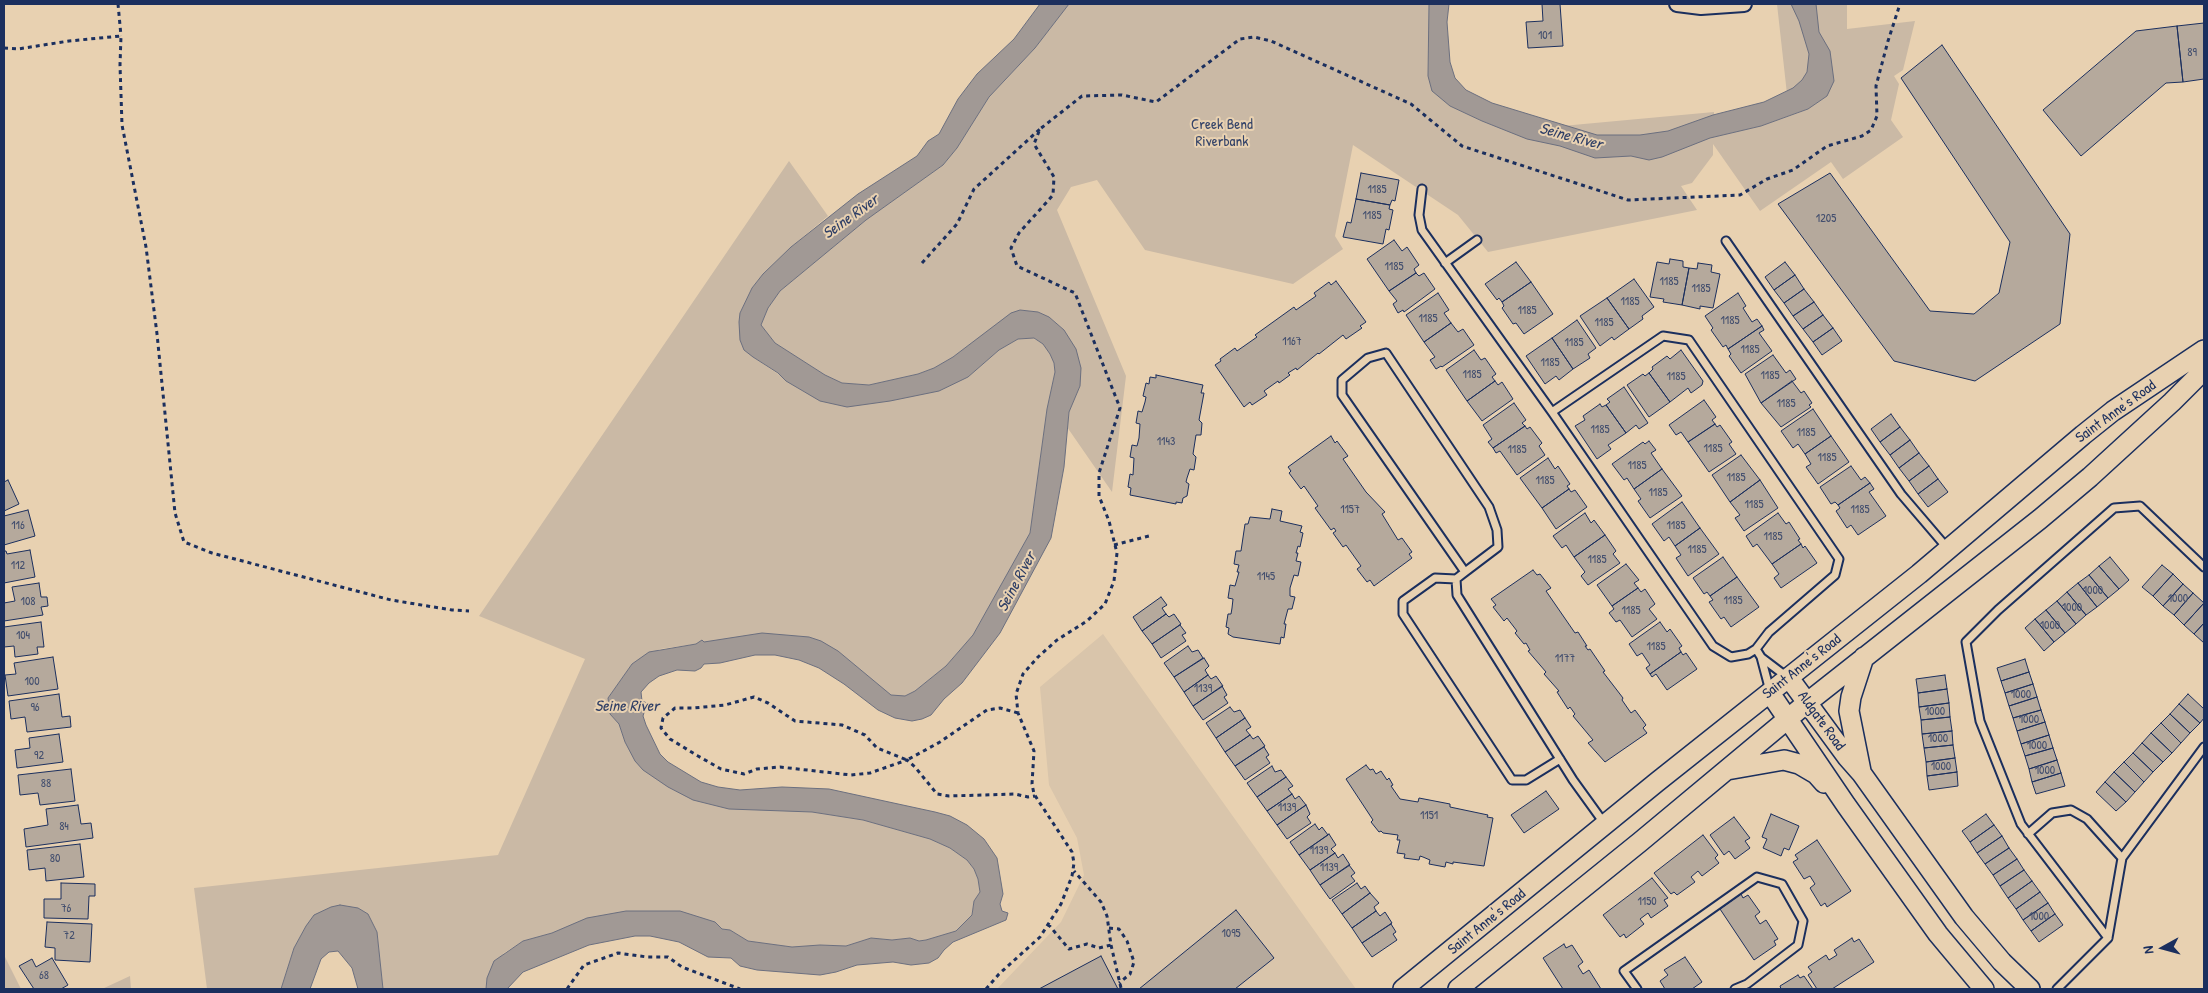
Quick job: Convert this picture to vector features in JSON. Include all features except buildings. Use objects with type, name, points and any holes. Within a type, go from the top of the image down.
[{"type":"main road","name":"Saint Anne's Road","points":[[1403,989],[1948,549],[2082,435],[2204,350]]},
{"type":"main road","name":"Saint Anne's Road","points":[[1458,989],[1640,842],[1723,771],[1864,656],[2040,519],[2090,477],[2204,370]]},
{"type":"main road","points":[[1862,774],[1849,711],[1851,697],[1864,656]]},
{"type":"main road","name":"Aldgate Road","points":[[1789,678],[1847,758],[1862,774],[1964,916],[2002,962],[2030,989]]},
{"type":"main road","name":"Aldgate Road","points":[[1770,693],[1846,805],[1938,934],[1984,989]]},
{"type":"main road","points":[[1723,771],[1784,760],[1799,764],[1816,774],[1846,805]]},
{"type":"street","points":[[1677,4],[1701,7],[1744,4]]},
{"type":"lane","points":[[1422,189],[1419,215],[1422,230],[1552,412],[1713,646],[1731,657],[1748,654],[1756,649],[1769,632],[1835,575],[1839,559],[1690,340],[1664,336],[1552,412]]},
{"type":"lane","points":[[1445,263],[1477,240]]},
{"type":"lane","points":[[1726,241],[1901,494],[1948,549]]},
{"type":"lane","points":[[1465,572],[1342,396],[1342,380],[1368,358],[1386,353],[1488,507],[1497,530],[1498,547],[1456,579],[1435,578],[1404,602],[1403,614],[1512,780],[1526,780],[1560,759]]},
{"type":"lane","points":[[2108,938],[2021,824],[1980,721],[1966,642],[1998,610],[2114,508],[2140,506],[2204,567]]},
{"type":"lane","points":[[1456,579],[1457,595],[1560,759],[1606,826]]},
{"type":"lane","points":[[1756,649],[1761,658]]},
{"type":"lane","name":"Aldgate Road","points":[[1761,658],[1789,678]]},
{"type":"lane","name":"Aldgate Road","points":[[1761,658],[1770,693]]},
{"type":"lane","points":[[2057,989],[2108,938],[2122,858],[2204,748]]},
{"type":"lane","points":[[2028,834],[2052,813],[2071,810],[2087,819],[2122,858]]},
{"type":"lane","points":[[1637,989],[1624,971],[1756,877],[1782,884],[1803,921],[1798,945],[1747,984],[1735,989]]},
{"type":"path","points":[[118,4],[121,36],[122,126],[146,247],[157,334],[175,513],[184,542],[212,553],[392,600],[452,610],[470,611]]},
{"type":"path","points":[[922,263],[957,224],[974,189],[1040,129],[1082,96],[1122,95],[1156,102],[1240,39],[1254,37],[1271,41],[1411,104],[1462,146],[1600,191],[1628,200],[1740,195],[1767,179],[1793,170],[1827,146],[1862,136],[1871,130],[1877,116],[1876,86],[1900,4]]},
{"type":"path","points":[[4,48],[18,49],[69,41],[121,36]]},
{"type":"path","points":[[986,989],[999,974],[1040,937],[1061,904],[1074,863],[1072,852],[1035,796],[1032,784],[1034,751],[1018,713],[1016,694],[1024,674],[1038,657],[1057,640],[1087,622],[1105,604],[1114,581],[1116,553],[1109,521],[1099,496],[1099,473],[1120,408],[1075,293],[1016,266],[1011,248],[1018,233],[1053,195],[1054,177],[1034,144],[1040,129]]},
{"type":"path","points":[[1114,545],[1149,536]]},
{"type":"path","points":[[1018,713],[1000,708],[988,710],[940,742],[907,760],[870,773],[852,775],[780,767],[757,769],[744,774],[721,769],[670,738],[661,728],[663,718],[675,708],[726,705],[754,697],[768,703],[795,721],[842,725],[865,735],[877,748],[907,760],[937,794],[949,796],[1015,794],[1028,797],[1035,796]]},
{"type":"path","points":[[1073,871],[1101,902],[1107,916],[1111,946],[1121,988]]},
{"type":"path","points":[[1048,924],[1069,949],[1087,944],[1098,948],[1111,946]]},
{"type":"path","points":[[1109,928],[1119,929],[1127,941],[1134,962],[1130,974],[1120,983]]},
{"type":"path","points":[[567,989],[584,965],[618,953],[647,957],[668,957],[682,967],[740,989]]},
{"type":"shaded area","points":[[1103,634],[1356,989],[997,989],[1061,922],[1084,875],[1077,838],[1049,785],[1040,687]]},
{"type":"green space","name":"Creek Bend Riverbank","points":[[1069,4],[1429,4],[1428,76],[1450,106],[1482,121],[1508,131],[1714,112],[1714,137],[1761,126],[1798,113],[1808,109],[1827,96],[1828,92],[1788,103],[1777,4],[1847,4],[1847,29],[1915,21],[1903,70],[1894,76],[1899,84],[1891,120],[1903,137],[1843,179],[1831,162],[1760,211],[1713,144],[1713,155],[1692,183],[1681,186],[1697,210],[1488,252],[1458,215],[1353,145],[1335,236],[1343,249],[1293,284],[1145,250],[1097,180],[1071,187],[1057,210],[1126,376],[1112,492],[1067,427],[1069,412],[1080,386],[1064,330],[1049,317],[1038,312],[1020,310],[953,357],[934,368],[918,374],[869,385],[842,383],[825,375],[775,343],[761,325],[768,308],[780,291],[866,220],[943,165],[957,148],[989,97],[1035,48]]},
{"type":"green space","points":[[789,161],[828,216],[791,247],[763,274],[752,288],[740,313],[753,357],[806,393],[968,377],[999,350],[1018,339],[1033,338],[1043,344],[1054,363],[1055,372],[1047,409],[1030,533],[973,635],[946,666],[915,691],[905,696],[891,696],[838,651],[809,637],[696,644],[660,649],[632,664],[608,698],[610,714],[619,724],[625,742],[643,770],[812,812],[863,820],[930,839],[950,848],[967,860],[974,869],[978,879],[980,892],[974,901],[972,915],[956,931],[926,940],[871,938],[846,946],[792,947],[748,941],[730,930],[722,929],[715,922],[552,933],[523,941],[504,953],[487,978],[486,989],[383,989],[377,932],[368,914],[358,908],[306,926],[294,948],[281,989],[207,989],[194,888],[498,855],[585,659],[479,616]]},
{"type":"green space","points":[[4,955],[21,989],[4,989]]},
{"type":"green space","points":[[130,976],[131,989],[102,989]]},
{"type":"water","name":"Seine River","points":[[1040,4],[1069,4],[1035,48],[989,97],[957,148],[943,165],[866,220],[780,291],[768,308],[761,325],[775,343],[825,375],[842,383],[869,385],[918,374],[934,368],[953,357],[1011,313],[1020,310],[1038,312],[1049,317],[1064,330],[1076,349],[1081,368],[1080,386],[1069,412],[1064,467],[1051,538],[1000,633],[962,683],[944,699],[931,715],[912,721],[895,718],[878,710],[819,668],[799,660],[775,655],[755,655],[720,663],[704,664],[695,671],[677,670],[659,676],[641,692],[642,701],[647,703],[643,716],[660,754],[668,762],[701,782],[740,790],[782,787],[829,789],[935,812],[950,816],[967,825],[984,839],[997,858],[1003,894],[1000,904],[1002,911],[1008,913],[1006,920],[953,942],[938,958],[929,963],[911,965],[893,962],[857,965],[820,975],[757,970],[740,966],[731,958],[708,957],[679,942],[650,936],[635,936],[589,945],[523,972],[507,989],[486,989],[487,978],[494,961],[523,941],[552,933],[587,918],[626,911],[680,911],[715,922],[722,929],[730,930],[748,941],[792,947],[846,946],[871,938],[926,940],[956,931],[972,915],[974,901],[980,892],[978,879],[974,869],[967,860],[950,848],[930,839],[863,820],[812,812],[729,809],[693,800],[668,787],[643,770],[635,761],[625,742],[619,724],[610,714],[608,698],[632,664],[649,652],[696,644],[702,640],[704,642],[762,633],[809,637],[821,641],[838,651],[891,695],[905,696],[915,691],[946,666],[973,635],[1030,533],[1047,409],[1055,372],[1054,363],[1043,344],[1034,338],[1018,339],[999,350],[968,377],[939,391],[847,407],[820,401],[786,381],[778,373],[744,350],[740,340],[739,322],[740,313],[752,288],[763,274],[791,247],[858,194],[917,156],[928,141],[939,134],[958,99],[977,74],[1014,39]]},
{"type":"water","name":"Seine River","points":[[1429,4],[1449,4],[1447,22],[1450,62],[1455,78],[1466,90],[1492,103],[1597,135],[1640,135],[1668,131],[1713,115],[1764,102],[1793,88],[1802,80],[1807,72],[1809,54],[1799,21],[1791,4],[1816,4],[1819,32],[1830,51],[1834,81],[1827,96],[1808,109],[1761,126],[1710,138],[1662,157],[1649,160],[1631,156],[1595,158],[1560,146],[1527,139],[1482,121],[1450,106],[1432,91],[1428,76]]},
{"type":"water","points":[[340,905],[358,908],[368,914],[377,932],[383,989],[358,989],[352,968],[338,951],[329,952],[321,959],[310,989],[281,989],[294,948],[306,926],[314,915]]}]
